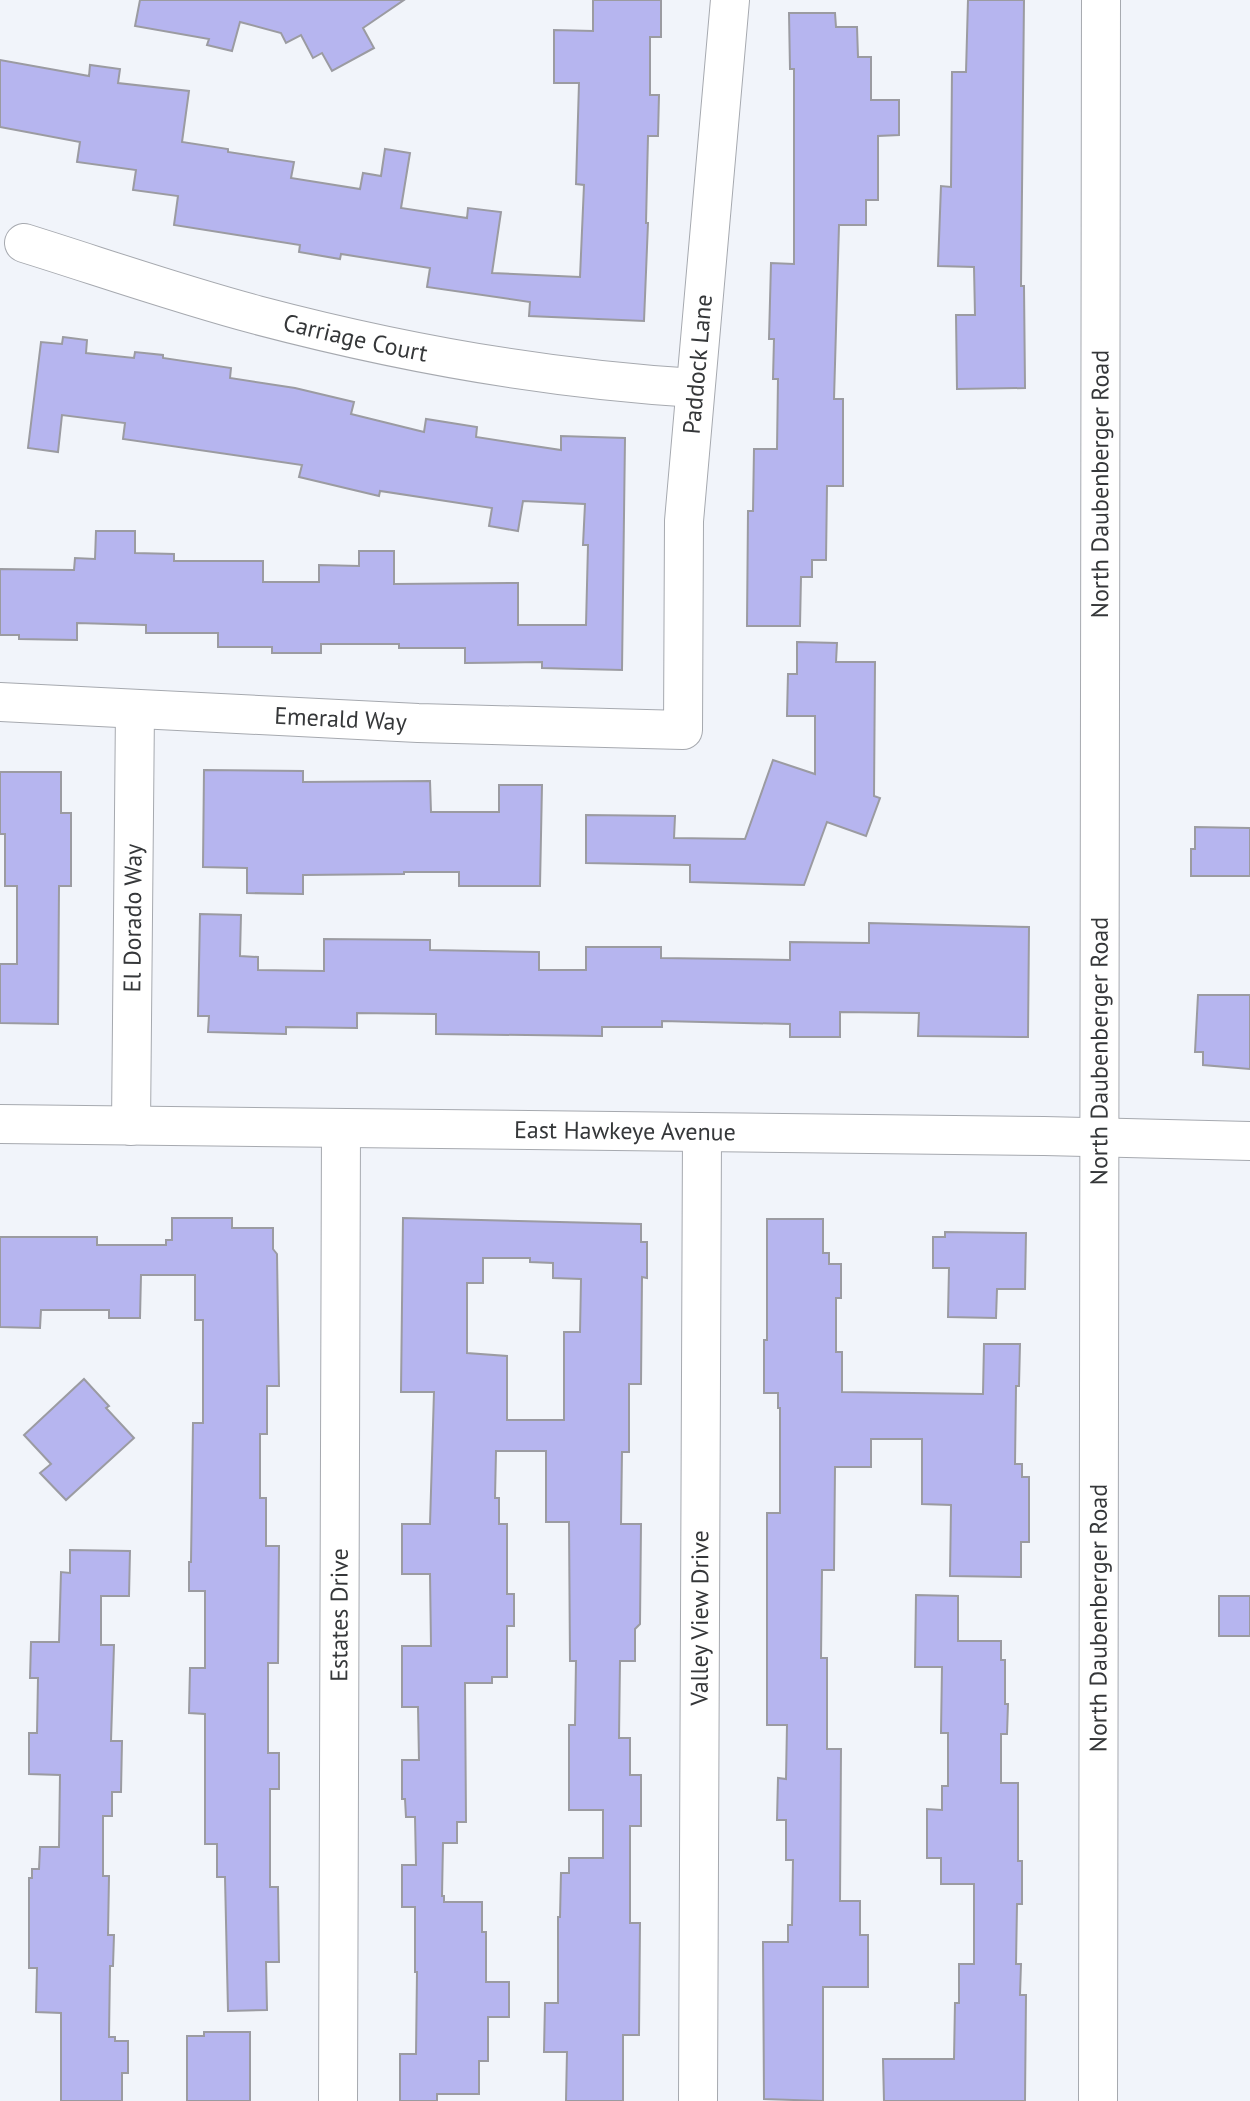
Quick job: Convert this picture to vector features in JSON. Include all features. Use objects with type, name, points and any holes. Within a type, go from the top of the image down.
[{"type":"street","name":"Paddock Lane","points":[[683,730],[684,521],[730,0]]},
{"type":"street","name":"North Daubenberger Road","points":[[1098,2101],[1101,0]]},
{"type":"street","name":"Carriage Court","points":[[24,243],[242,311],[392,348],[541,374],[695,388]]},
{"type":"street","name":"Emerald Way","points":[[0,702],[530,728],[683,730]]},
{"type":"street","name":"El Dorado Way","points":[[131,1126],[135,709]]},
{"type":"street","name":"East Hawkeye Avenue","points":[[0,1124],[1250,1141]]},
{"type":"street","name":"Estates Drive","points":[[338,2101],[341,1128]]},
{"type":"street","name":"Valley View Drive","points":[[698,2101],[702,1133]]},
{"type":"building","points":[[140,0],[404,0],[363,28],[374,48],[332,71],[322,53],[313,58],[301,35],[286,43],[281,33],[240,22],[232,51],[207,45],[209,39],[135,26]]},
{"type":"building","points":[[593,0],[661,0],[661,37],[650,37],[650,95],[659,95],[658,136],[648,136],[644,321],[529,316],[530,302],[427,287],[430,268],[341,254],[340,259],[299,252],[300,245],[174,225],[178,196],[133,190],[136,170],[77,162],[80,142],[0,127],[0,60],[89,76],[90,65],[120,69],[118,83],[189,91],[182,142],[294,162],[291,178],[360,189],[363,173],[381,176],[385,149],[410,153],[401,208],[467,218],[468,208],[501,212],[492,273],[580,277],[584,185],[576,184],[579,83],[554,83],[554,30],[593,31]]},
{"type":"building","points":[[968,0],[1024,0],[1021,286],[1024,286],[1025,388],[957,389],[956,315],[975,315],[974,267],[938,266],[941,186],[951,187],[952,72],[966,72]]},
{"type":"building","points":[[789,13],[835,13],[836,27],[857,27],[858,57],[871,57],[871,100],[899,100],[899,135],[878,136],[878,200],[866,200],[866,225],[839,225],[834,399],[843,399],[843,486],[827,486],[826,560],[812,560],[812,577],[801,577],[800,626],[747,626],[748,511],[753,511],[754,449],[777,449],[778,379],[773,379],[774,339],[769,339],[771,263],[794,264],[794,69],[790,69]]},
{"type":"building","points":[[63,337],[87,340],[86,353],[134,358],[135,352],[231,368],[230,378],[295,388],[354,402],[351,414],[424,432],[426,419],[477,427],[476,437],[561,450],[561,436],[625,438],[622,670],[542,668],[542,662],[465,663],[465,648],[399,648],[399,644],[321,644],[321,653],[272,653],[272,647],[218,647],[218,633],[146,633],[146,625],[77,623],[77,640],[19,639],[19,635],[0,635],[0,569],[74,570],[75,558],[95,559],[96,531],[135,531],[135,553],[174,554],[174,561],[263,561],[263,582],[319,582],[319,565],[359,566],[359,551],[394,551],[394,584],[518,583],[518,625],[586,625],[588,545],[583,545],[585,504],[523,501],[518,531],[489,526],[492,508],[380,491],[379,496],[299,477],[302,465],[123,439],[125,423],[62,415],[58,452],[28,448],[41,342],[62,344]]},
{"type":"building","points":[[797,642],[837,643],[836,662],[875,662],[874,796],[880,798],[866,836],[827,822],[804,885],[690,882],[690,865],[586,863],[586,815],[675,816],[674,838],[745,839],[773,760],[815,774],[815,716],[787,716],[788,674],[797,674]]},
{"type":"building","points":[[204,770],[303,771],[303,782],[430,781],[431,812],[499,812],[499,785],[542,785],[540,886],[459,886],[459,872],[404,872],[303,875],[303,894],[247,893],[247,868],[203,867]]},
{"type":"building","points":[[0,772],[61,772],[61,813],[71,813],[71,886],[59,886],[58,1024],[0,1023],[0,964],[17,964],[17,886],[5,886],[5,834],[0,834]]},
{"type":"building","points":[[1195,827],[1250,828],[1250,876],[1191,876],[1191,849],[1195,849]]},
{"type":"building","points":[[200,914],[241,915],[240,956],[258,957],[258,970],[324,971],[324,939],[430,940],[430,950],[539,952],[539,970],[586,970],[586,947],[661,947],[661,958],[790,960],[790,942],[869,943],[869,923],[1029,927],[1028,1037],[918,1036],[919,1013],[840,1012],[840,1037],[790,1037],[790,1024],[662,1021],[662,1027],[602,1027],[602,1036],[436,1034],[436,1014],[357,1013],[357,1028],[286,1027],[286,1034],[208,1032],[209,1016],[198,1016]]},
{"type":"building","points":[[1198,995],[1250,995],[1250,1069],[1203,1065],[1203,1052],[1195,1052]]},
{"type":"building","points":[[172,1218],[232,1218],[232,1228],[273,1228],[273,1249],[277,1254],[279,1386],[267,1386],[267,1434],[260,1434],[260,1498],[266,1498],[266,1546],[279,1546],[278,1663],[268,1663],[268,1753],[279,1753],[279,1789],[270,1789],[270,1887],[278,1887],[279,1962],[266,1962],[267,2010],[228,2011],[225,1877],[217,1877],[217,1844],[205,1844],[205,1714],[189,1713],[190,1668],[205,1668],[205,1591],[189,1591],[193,1423],[203,1423],[203,1320],[195,1320],[195,1275],[141,1275],[140,1318],[109,1318],[109,1310],[41,1310],[40,1328],[0,1327],[0,1237],[97,1237],[97,1245],[166,1245],[166,1240],[172,1240]]},
{"type":"building","points":[[403,1218],[641,1224],[641,1242],[647,1242],[647,1278],[642,1277],[641,1384],[629,1384],[629,1452],[622,1452],[621,1524],[641,1524],[640,1624],[635,1629],[635,1661],[620,1661],[619,1738],[630,1738],[630,1775],[641,1775],[641,1826],[630,1826],[630,1923],[640,1923],[639,2035],[623,2035],[623,2101],[566,2101],[567,2052],[544,2052],[545,2003],[558,2003],[561,1873],[569,1873],[569,1858],[603,1858],[603,1810],[569,1810],[569,1725],[575,1725],[576,1661],[570,1661],[569,1522],[546,1522],[546,1451],[496,1451],[495,1498],[499,1498],[499,1524],[507,1524],[507,1594],[514,1594],[514,1626],[507,1626],[507,1677],[492,1677],[492,1683],[465,1683],[466,1822],[457,1822],[457,1843],[443,1843],[442,1896],[444,1902],[482,1902],[482,1932],[486,1932],[486,1982],[509,1982],[509,2017],[488,2017],[488,2061],[479,2061],[479,2094],[437,2094],[437,2101],[400,2101],[400,2054],[416,2054],[417,1972],[415,1907],[402,1907],[402,1865],[416,1865],[415,1817],[406,1817],[405,1799],[402,1799],[402,1760],[419,1760],[418,1707],[402,1707],[402,1646],[431,1646],[430,1574],[402,1574],[402,1524],[430,1524],[434,1392],[401,1392]],"holes":[[[483,1258],[530,1258],[530,1262],[553,1263],[553,1278],[581,1279],[580,1332],[564,1332],[564,1420],[507,1420],[507,1356],[467,1353],[467,1283],[483,1283]]]},
{"type":"building","points":[[767,1219],[823,1219],[823,1253],[829,1253],[829,1264],[841,1264],[841,1298],[836,1298],[836,1352],[842,1352],[842,1392],[983,1394],[984,1344],[1020,1344],[1019,1386],[1016,1386],[1015,1464],[1022,1464],[1022,1477],[1029,1477],[1029,1542],[1021,1542],[1021,1577],[950,1576],[951,1505],[922,1504],[922,1439],[871,1439],[871,1467],[835,1467],[834,1570],[822,1570],[821,1658],[827,1658],[827,1749],[841,1749],[840,1901],[860,1901],[860,1935],[868,1935],[868,1987],[823,1987],[823,2101],[764,2099],[763,1942],[788,1942],[788,1925],[792,1925],[793,1860],[786,1860],[786,1820],[777,1820],[778,1778],[786,1779],[787,1725],[767,1725],[767,1513],[780,1513],[780,1408],[778,1393],[764,1393]]},
{"type":"building","points":[[945,1232],[1026,1233],[1025,1289],[997,1289],[996,1318],[948,1317],[949,1268],[933,1268],[933,1237],[945,1237]]},
{"type":"building","points":[[84,1379],[134,1438],[66,1500],[40,1473],[51,1464],[24,1435]]},
{"type":"building","points":[[70,1550],[130,1551],[129,1596],[101,1596],[101,1645],[114,1645],[111,1741],[122,1741],[121,1792],[112,1792],[112,1816],[103,1816],[103,1876],[109,1876],[108,1935],[114,1935],[113,1966],[110,1966],[109,2037],[115,2037],[115,2041],[128,2041],[128,2073],[122,2073],[122,2101],[61,2101],[61,2013],[36,2012],[37,1968],[29,1968],[29,1878],[32,1878],[32,1869],[39,1869],[40,1847],[59,1847],[60,1775],[29,1774],[29,1733],[37,1733],[38,1678],[30,1678],[31,1642],[59,1642],[61,1572],[70,1573]]},
{"type":"building","points":[[916,1595],[958,1596],[958,1641],[1001,1641],[1001,1660],[1005,1660],[1005,1704],[1008,1704],[1007,1734],[1001,1734],[1001,1783],[1018,1783],[1018,1861],[1022,1861],[1022,1904],[1017,1904],[1016,1964],[1021,1964],[1020,1995],[1026,1995],[1025,2101],[884,2101],[883,2059],[954,2059],[959,1964],[974,1964],[974,1884],[941,1884],[941,1858],[927,1858],[927,1809],[942,1810],[942,1786],[948,1786],[948,1733],[941,1733],[942,1667],[915,1667]]},
{"type":"building","points":[[1219,1596],[1250,1596],[1250,1636],[1219,1636]]},
{"type":"building","points":[[204,2032],[250,2032],[250,2101],[187,2101],[187,2036],[204,2036]]}]
